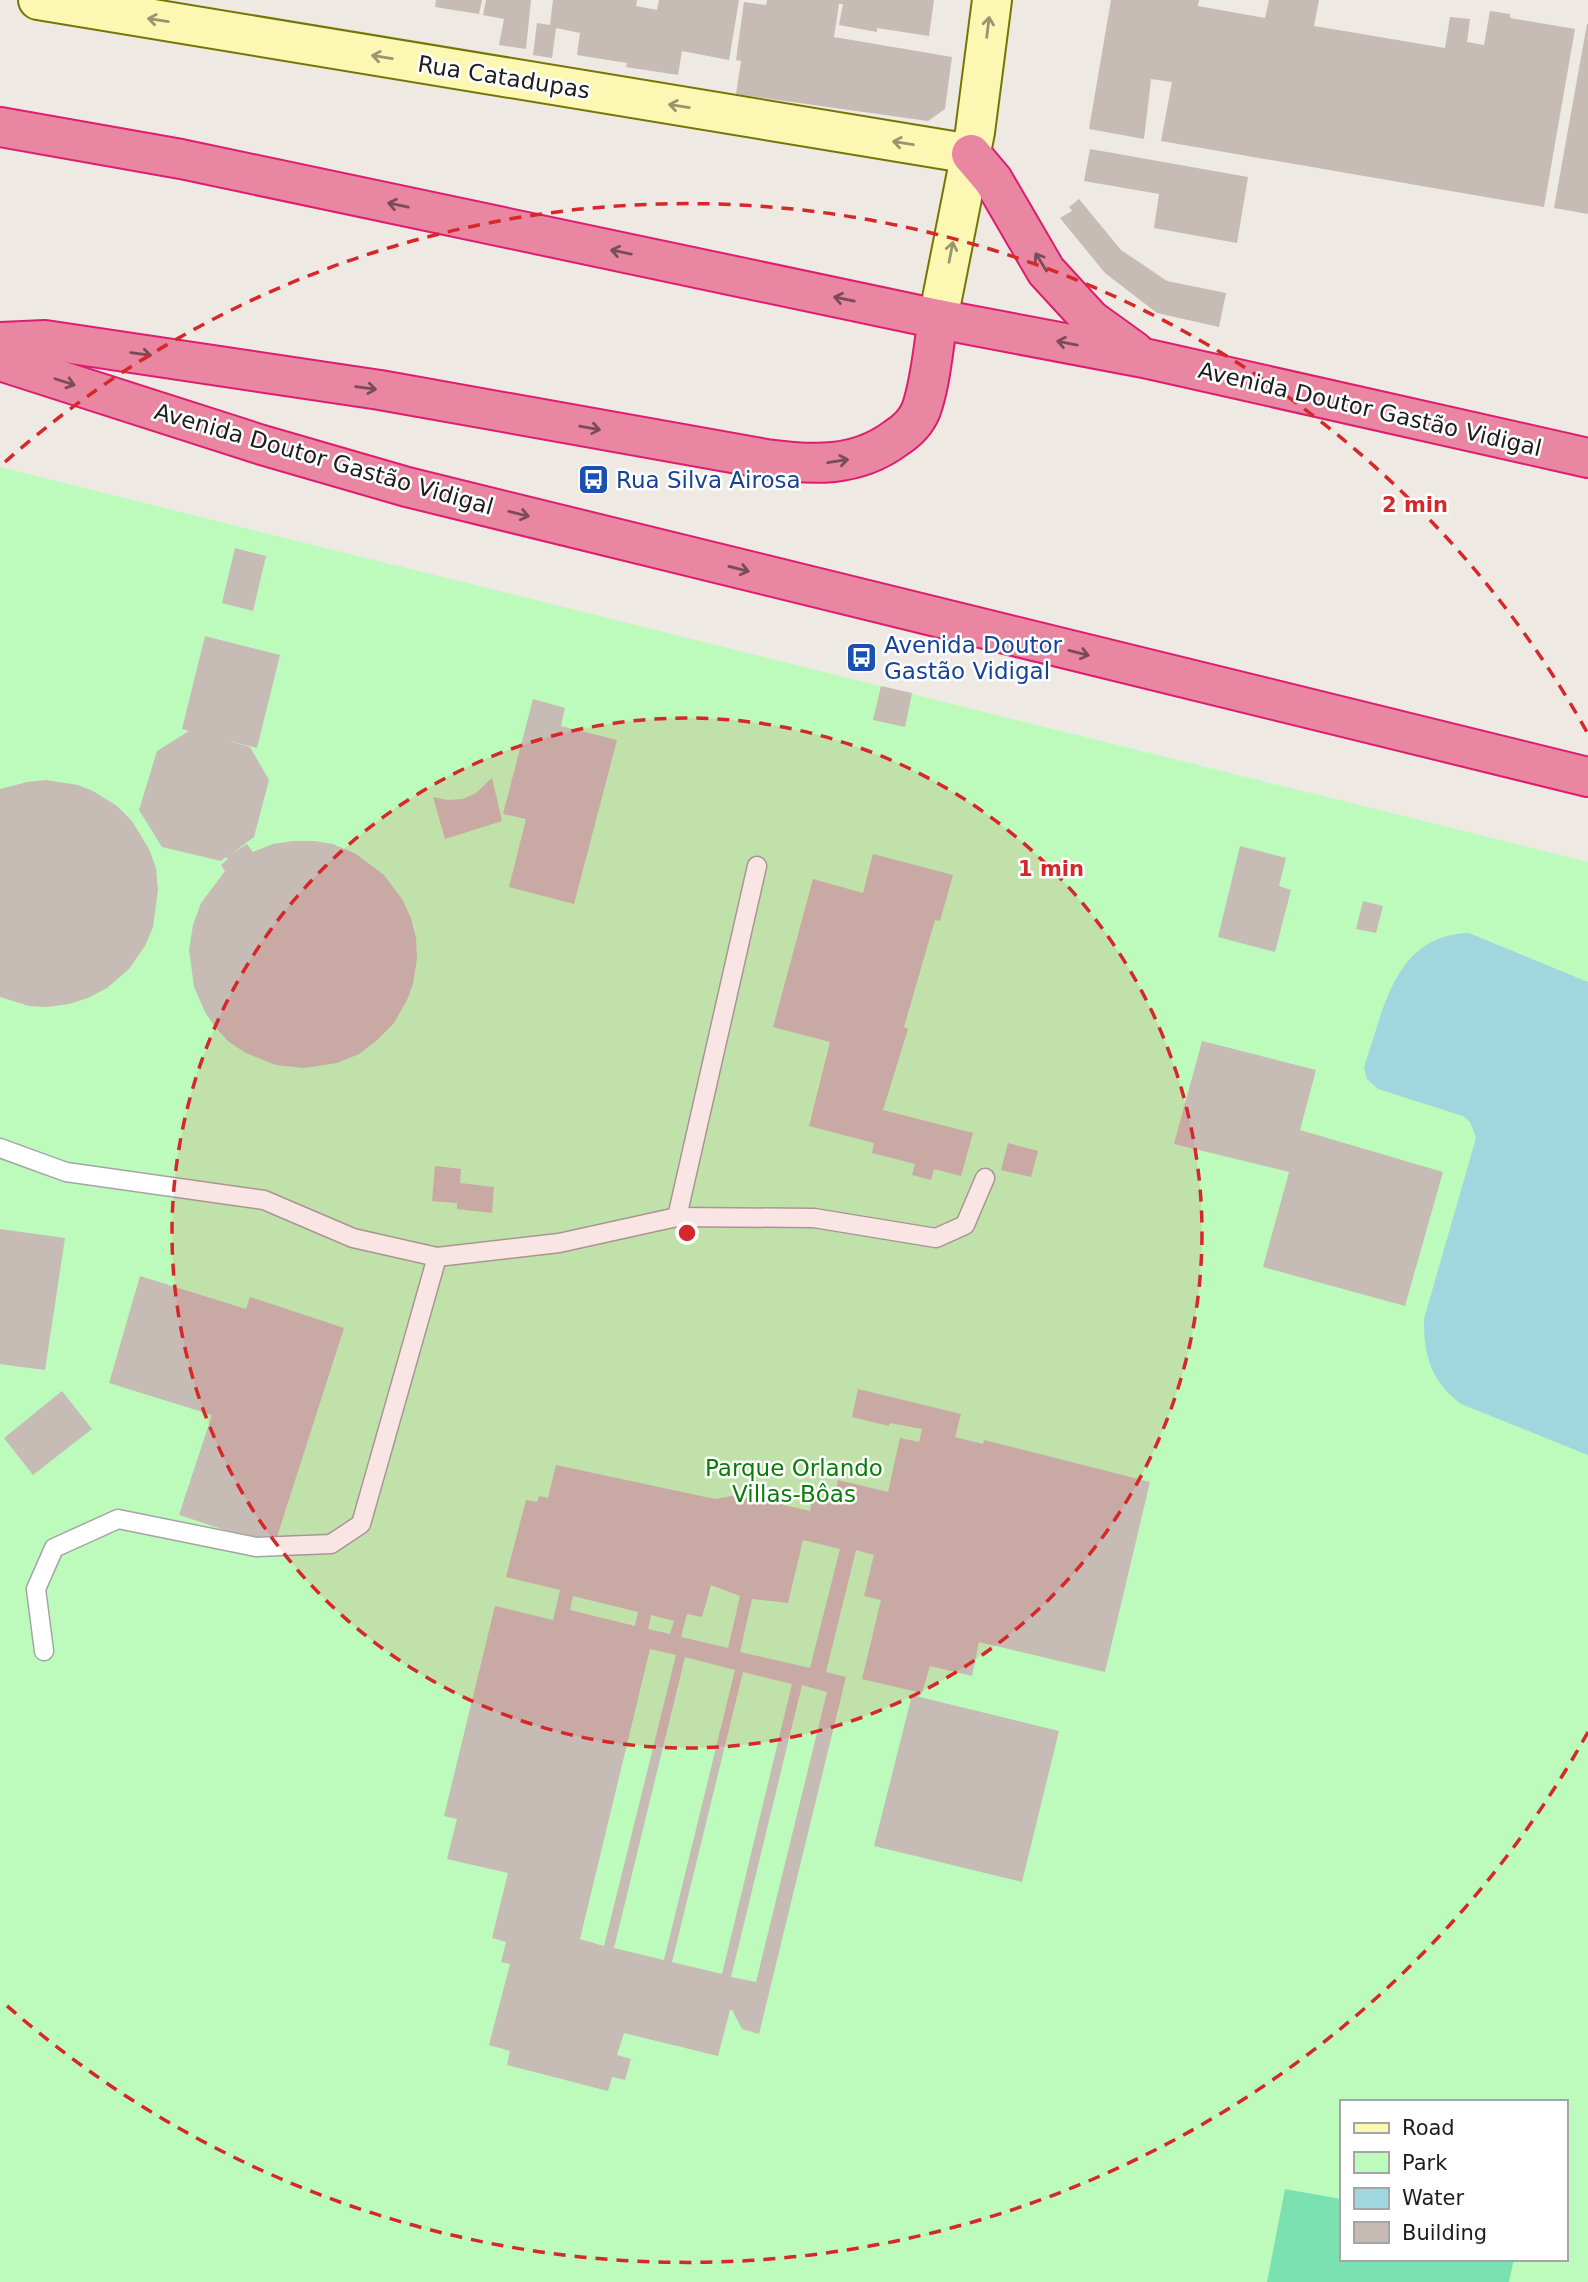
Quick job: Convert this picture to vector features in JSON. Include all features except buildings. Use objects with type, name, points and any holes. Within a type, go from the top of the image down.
[{"type":"highway","name":"Avenida Doutor Gastão Vidigal","points":[[0,127],[181,159],[938,319],[1144,358],[1588,458]]},
{"type":"highway","points":[[971,154],[993,180],[1046,271],[1091,320],[1144,358]]},
{"type":"highway","points":[[0,342],[45,340],[367,388],[766,459],[810,464],[842,462],[866,455],[892,442],[909,429],[923,402],[938,319]]},
{"type":"highway","name":"Avenida Doutor Gastão Vidigal","points":[[0,361],[262,445],[407,487],[1588,777]]},
{"type":"street","name":"Rua Catadupas","points":[[38,0],[971,154]]},
{"type":"street","points":[[938,319],[971,154],[992,0]]},
{"type":"lane","points":[[677,1217],[757,866]]},
{"type":"lane","points":[[0,1148],[66,1172],[264,1200],[352,1238],[437,1256],[559,1243],[677,1217],[814,1218],[936,1238],[965,1226],[985,1178]]},
{"type":"lane","points":[[44,1651],[36,1589],[54,1548],[118,1519],[256,1547],[331,1544],[361,1524],[437,1256]]},
{"type":"green space","name":"Parque Orlando Villas-Bôas","points":[[0,467],[1588,862],[1588,2282],[0,2282]]},
{"type":"green space","points":[[1285,2189],[1340,2199],[1340,2261],[1514,2261],[1509,2282],[1267,2282]]},
{"type":"water","points":[[1469,933],[1588,982],[1588,1455],[1461,1404],[1442,1386],[1431,1366],[1425,1345],[1424,1319],[1476,1138],[1470,1122],[1463,1116],[1378,1089],[1367,1079],[1364,1067],[1386,1000],[1408,961],[1424,947],[1444,937]]},
{"type":"place","name":"Rua Silva Airosa","points":[[593,480]]},
{"type":"place","name":"Avenida Doutor Gastão Vidigal","points":[[861,658]]}]
